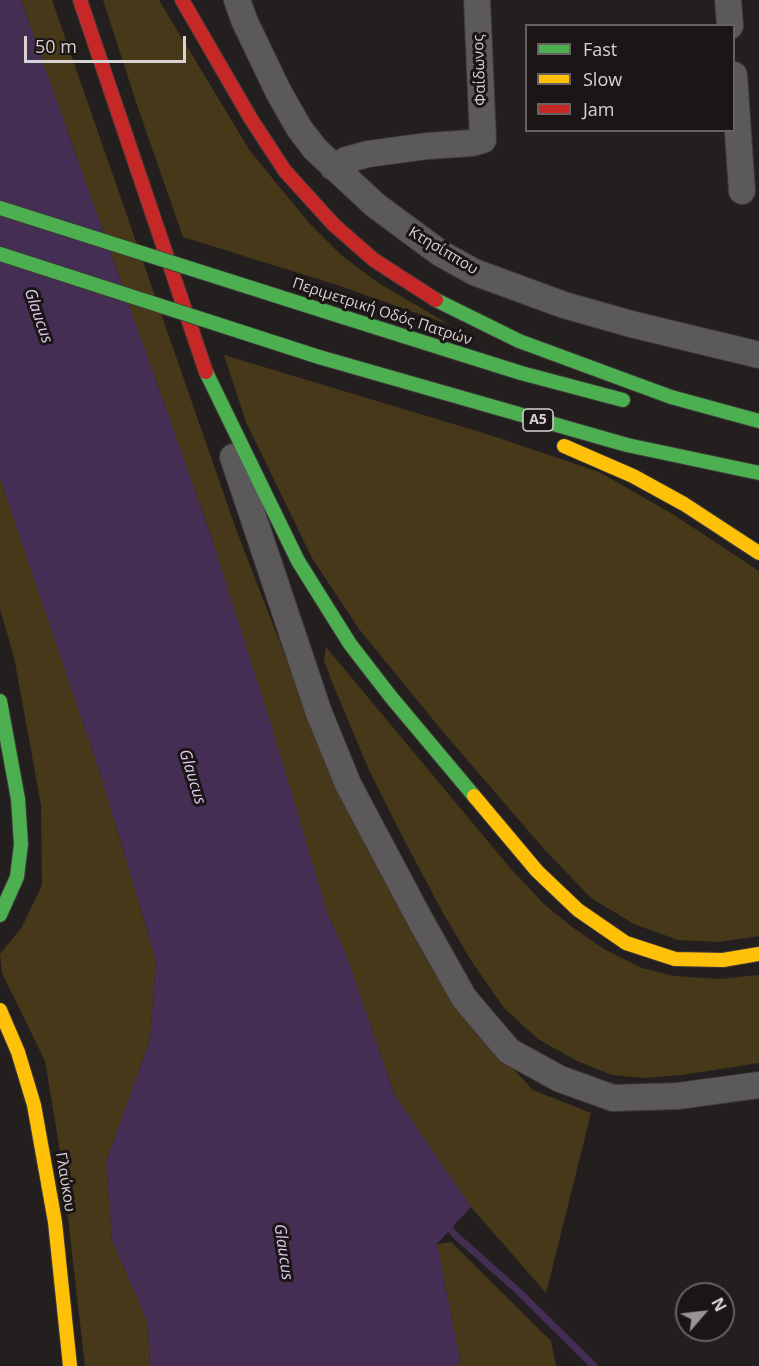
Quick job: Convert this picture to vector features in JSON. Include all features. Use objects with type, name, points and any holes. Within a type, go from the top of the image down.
[{"type":"main road","points":[[80,0],[206,372],[298,561],[350,644],[391,697],[537,871],[578,910],[626,942],[675,958],[723,960],[759,954]]},
{"type":"main road","points":[[182,0],[250,119],[285,171],[348,239],[374,260],[439,302],[519,341],[671,397],[759,421]]},
{"type":"main road","name":"Περιμετρική Οδός Πατρών","points":[[0,208],[521,373],[640,404]]},
{"type":"main road","name":"Α5","points":[[0,254],[380,376],[627,445],[759,473]]},
{"type":"main road","points":[[380,376],[520,429]]},
{"type":"main road","points":[[719,424],[759,433]]},
{"type":"main road","points":[[552,441],[633,476],[684,504],[759,553]]},
{"type":"main road","points":[[0,700],[18,800],[21,844],[11,894],[0,915]]},
{"type":"main road","name":"Γλαύκου","points":[[0,1010],[18,1052],[34,1105],[55,1222],[70,1366]]},
{"type":"street","name":"Κτησίππου","points":[[237,0],[261,57],[286,106],[306,138],[364,196],[399,225],[440,253],[474,272],[575,308],[759,355]]},
{"type":"street","name":"Φαίδωνος","points":[[333,167],[346,160],[368,154],[483,140],[477,0]]},
{"type":"street","points":[[728,0],[730,24]]},
{"type":"street","points":[[735,90],[742,191]]},
{"type":"street","points":[[206,372],[319,713],[348,784],[464,998],[509,1052],[560,1079],[613,1098],[678,1096],[759,1085]]},
{"type":"shaded area","points":[[21,0],[52,0],[237,532],[309,717],[460,1012],[533,1090],[591,1113],[546,1293],[471,1207],[394,1094],[347,957],[328,915],[211,536]]},
{"type":"shaded area","points":[[103,0],[159,0],[250,151],[310,224],[341,255],[377,282],[450,325],[337,285],[183,237]]},
{"type":"shaded area","points":[[224,355],[490,435],[599,472],[674,515],[759,571],[759,936],[719,942],[678,940],[634,924],[591,898],[544,849],[444,733],[359,629],[312,558],[246,422]]},
{"type":"shaded area","points":[[0,478],[102,779],[156,960],[150,1040],[106,1162],[112,1240],[148,1323],[150,1366],[85,1366],[61,1157],[45,1061],[2,973],[0,954],[22,927],[42,885],[41,805],[14,657],[0,609]]},
{"type":"shaded area","points":[[326,647],[511,869],[544,904],[572,927],[604,949],[642,968],[674,976],[719,979],[759,975],[759,1063],[682,1075],[644,1078],[612,1075],[577,1061],[538,1039],[504,1008],[472,962],[443,913],[369,770],[324,660]]},
{"type":"shaded area","points":[[451,1242],[551,1341],[556,1366],[457,1366],[460,1360],[437,1244]]},
{"type":"water","name":"Glaucus","points":[[0,0],[21,0],[211,536],[271,724],[328,915],[347,957],[394,1094],[471,1207],[437,1244],[460,1360],[457,1366],[150,1366],[148,1323],[112,1240],[106,1162],[150,1040],[156,960],[102,779],[0,478]]},
{"type":"waterway","points":[[445,1222],[454,1234],[516,1289],[594,1366]]},
{"type":"traffic: fast","points":[[0,208],[324,311]]},
{"type":"traffic: fast","points":[[0,254],[319,357]]},
{"type":"traffic: fast","points":[[436,300],[519,341],[671,397],[759,421]]},
{"type":"traffic: fast","points":[[324,311],[521,373],[623,400]]},
{"type":"traffic: fast","points":[[319,357],[627,445],[759,473]]},
{"type":"traffic: fast","points":[[206,372],[298,561],[350,644],[474,796]]},
{"type":"traffic: fast","points":[[0,701],[18,799],[21,844],[17,877],[0,915]]},
{"type":"traffic: slow","points":[[564,446],[633,476],[684,504],[759,553]]},
{"type":"traffic: slow","points":[[474,796],[537,871],[578,910],[626,943],[675,959],[723,960],[759,954]]},
{"type":"traffic: slow","points":[[0,1010],[18,1052],[34,1105],[55,1222],[70,1366]]},
{"type":"traffic: jam","points":[[80,0],[206,372]]},
{"type":"traffic: jam","points":[[182,0],[251,119],[285,171],[334,225],[374,260],[436,300]]}]
